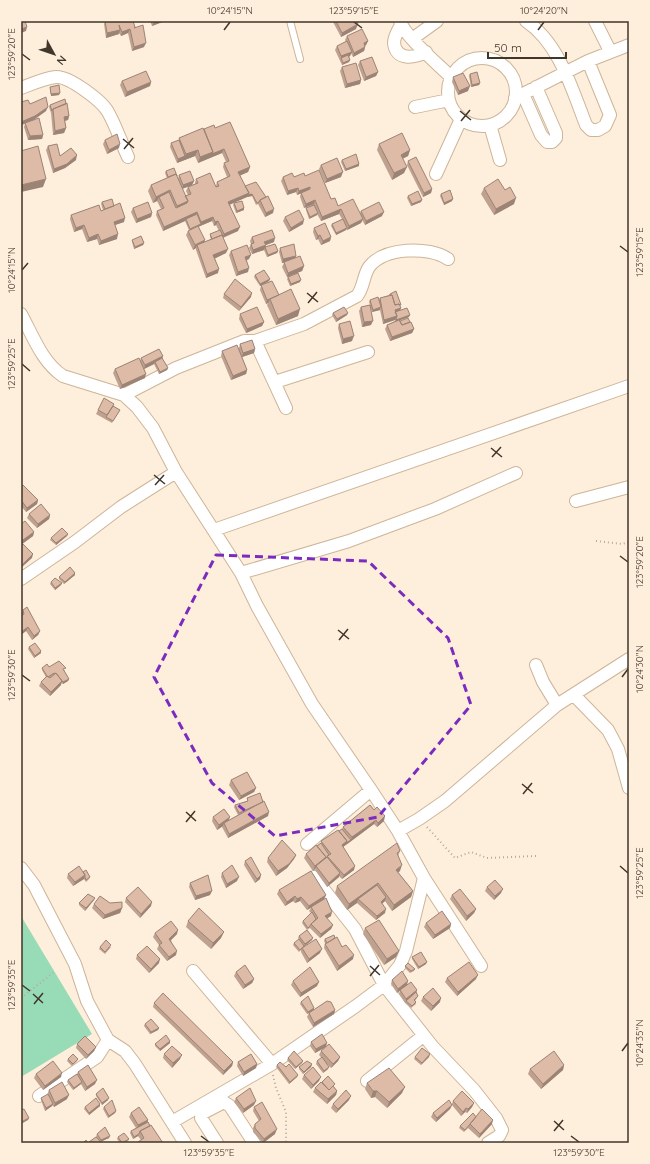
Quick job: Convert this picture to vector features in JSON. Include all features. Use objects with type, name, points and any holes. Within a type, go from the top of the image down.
[{"type":"street","points":[[412,39],[437,21]]},
{"type":"street","points":[[526,21],[534,26],[546,40],[565,72],[586,125],[591,130],[598,130],[605,126],[610,115],[588,61]]},
{"type":"street","points":[[595,21],[610,51]]},
{"type":"street","points":[[400,23],[412,39],[451,77]]},
{"type":"street","points":[[400,23],[394,42],[396,49],[404,57],[409,58],[426,52]]},
{"type":"street","points":[[536,87],[556,134],[556,138],[552,142],[547,142],[541,135],[519,96],[512,76],[503,64],[496,60],[489,58],[474,58],[460,65],[451,77],[448,92],[449,100],[455,113],[461,119],[475,125],[490,125],[504,118],[519,96],[536,87],[565,72],[588,61],[610,51],[629,45]]},
{"type":"street","points":[[21,88],[56,77],[64,78],[78,85],[108,111],[128,157]]},
{"type":"street","points":[[415,107],[449,100]]},
{"type":"street","points":[[436,174],[461,119]]},
{"type":"street","points":[[490,125],[500,160]]},
{"type":"street","points":[[124,395],[176,368],[244,341],[255,341],[304,324],[358,296],[363,288],[365,277],[370,267],[385,256],[418,250],[431,252],[448,259]]},
{"type":"street","points":[[21,314],[48,364],[55,371],[63,376],[124,395],[137,407],[153,428],[176,472],[242,573],[257,606],[312,704],[398,831],[424,878],[481,966]]},
{"type":"street","points":[[255,341],[286,408]]},
{"type":"street","points":[[275,382],[368,352]]},
{"type":"street","points":[[214,530],[629,386]]},
{"type":"street","points":[[21,579],[75,542],[121,507],[176,472]]},
{"type":"street","points":[[242,573],[356,538],[435,509],[516,473]]},
{"type":"street","points":[[576,502],[629,486]]},
{"type":"street","points":[[398,831],[445,801],[557,705],[629,659]]},
{"type":"street","points":[[536,665],[543,682],[557,705]]},
{"type":"street","points":[[574,695],[608,730],[618,749],[629,788]]},
{"type":"street","points":[[307,844],[371,790]]},
{"type":"street","points":[[21,868],[34,886],[76,964],[87,1001],[108,1040],[125,1051],[185,1143]]},
{"type":"street","points":[[314,877],[355,929],[384,985],[423,1036],[474,1090],[500,1123],[502,1130],[499,1136],[488,1143]]},
{"type":"street","points":[[172,1122],[272,1064],[384,985],[400,965],[406,951],[424,878]]},
{"type":"street","points":[[193,970],[272,1064]]},
{"type":"street","points":[[367,1081],[423,1036]]},
{"type":"street","points":[[39,1096],[97,1057],[108,1040]]},
{"type":"street","points":[[217,1143],[201,1118],[203,1113],[224,1102],[230,1106],[254,1143]]},
{"type":"lane","points":[[290,21],[300,59]]},
{"type":"path","points":[[596,541],[622,544],[629,542]]},
{"type":"path","points":[[419,819],[455,858],[471,852],[487,858],[536,856]]},
{"type":"path","points":[[21,998],[54,973]]},
{"type":"path","points":[[272,1064],[276,1088],[286,1112],[286,1142]]},
{"type":"highlighted area","points":[[216,555],[368,561],[448,638],[471,705],[378,817],[275,836],[212,783],[154,677]]},
{"type":"green space","points":[[21,916],[92,1034],[21,1077]]},
{"type":"building","points":[[21,21],[25,21],[27,27],[21,29]]},
{"type":"building","points":[[105,21],[133,21],[134,28],[143,25],[146,43],[134,47],[130,29],[122,32],[119,25],[120,30],[107,33]]},
{"type":"building","points":[[336,21],[356,21],[358,24],[342,33]]},
{"type":"building","points":[[362,29],[368,41],[364,43],[365,47],[354,53],[347,36]]},
{"type":"building","points":[[347,41],[352,52],[341,56],[337,46]]},
{"type":"building","points":[[348,55],[350,60],[343,63],[341,58]]},
{"type":"building","points":[[372,57],[378,72],[366,77],[360,61]]},
{"type":"building","points":[[356,63],[361,80],[347,84],[342,67]]},
{"type":"building","points":[[146,71],[151,82],[127,92],[122,81]]},
{"type":"building","points":[[477,72],[480,83],[472,85],[470,74]]},
{"type":"building","points":[[463,73],[470,86],[459,91],[453,77]]},
{"type":"building","points":[[59,85],[60,93],[51,94],[50,87]]},
{"type":"building","points":[[46,97],[48,107],[35,116],[21,122],[21,102],[28,100],[30,104]]},
{"type":"building","points":[[65,99],[66,104],[53,109],[52,111],[50,105]]},
{"type":"building","points":[[67,103],[69,116],[64,117],[66,128],[55,131],[53,109]]},
{"type":"building","points":[[39,118],[43,135],[30,136],[25,123]]},
{"type":"building","points":[[230,122],[250,167],[238,172],[249,193],[228,202],[240,227],[224,234],[218,221],[215,222],[213,217],[201,222],[197,212],[164,227],[157,211],[164,208],[159,197],[169,192],[176,208],[187,203],[188,201],[185,196],[191,194],[188,187],[198,183],[196,179],[210,173],[216,187],[219,186],[217,182],[230,176],[224,163],[229,161],[224,149],[212,154],[213,152],[204,129],[214,125],[215,128]]},
{"type":"building","points":[[203,128],[213,152],[200,157],[198,150],[186,154],[179,138]]},
{"type":"building","points":[[402,133],[410,150],[401,155],[407,167],[394,173],[379,144]]},
{"type":"building","points":[[117,134],[120,144],[109,150],[105,140]]},
{"type":"building","points":[[179,140],[185,156],[178,159],[171,143]]},
{"type":"building","points":[[57,144],[60,156],[71,148],[77,155],[67,164],[54,169],[48,146]]},
{"type":"building","points":[[38,146],[46,179],[21,185],[21,151]]},
{"type":"building","points":[[356,154],[359,164],[346,169],[342,160]]},
{"type":"building","points":[[416,157],[432,189],[424,193],[408,161]]},
{"type":"building","points":[[337,158],[343,172],[327,179],[321,165]]},
{"type":"building","points":[[174,168],[177,176],[176,174],[168,177],[166,171]]},
{"type":"building","points":[[319,170],[331,199],[335,198],[338,206],[353,199],[363,219],[349,226],[341,209],[322,217],[315,200],[306,204],[301,193],[310,189],[310,187],[299,191],[298,188],[288,191],[283,177],[292,173],[294,177],[304,173],[305,176]]},
{"type":"building","points":[[190,171],[194,181],[183,185],[179,175]]},
{"type":"building","points":[[176,174],[188,201],[177,206],[170,190],[156,197],[151,185]]},
{"type":"building","points":[[498,179],[505,190],[510,187],[516,198],[496,209],[484,188]]},
{"type":"building","points":[[256,182],[266,197],[257,203],[252,194],[248,195],[249,193],[245,186]]},
{"type":"building","points":[[450,190],[453,199],[444,203],[441,194]]},
{"type":"building","points":[[418,191],[422,200],[412,204],[408,196]]},
{"type":"building","points":[[268,196],[274,209],[266,213],[260,200]]},
{"type":"building","points":[[112,199],[114,206],[105,209],[102,202]]},
{"type":"building","points":[[242,201],[244,208],[237,211],[234,203]]},
{"type":"building","points":[[148,202],[152,213],[137,219],[133,208]]},
{"type":"building","points":[[379,202],[384,212],[366,221],[361,211]]},
{"type":"building","points":[[120,203],[125,218],[114,222],[118,234],[101,241],[98,234],[89,238],[84,225],[76,228],[71,215],[99,205],[101,211]]},
{"type":"building","points":[[314,205],[318,213],[310,217],[306,208]]},
{"type":"building","points":[[299,210],[304,220],[291,228],[285,217]]},
{"type":"building","points":[[197,214],[201,224],[190,229],[186,219]]},
{"type":"building","points":[[343,219],[347,228],[336,233],[332,224]]},
{"type":"building","points":[[325,223],[331,237],[323,241],[320,235],[318,236],[314,228]]},
{"type":"building","points":[[198,226],[205,240],[195,245],[188,231]]},
{"type":"building","points":[[220,230],[223,236],[222,235],[212,239],[210,234]]},
{"type":"building","points":[[272,230],[275,238],[264,242],[266,245],[253,250],[251,244],[254,243],[252,237]]},
{"type":"building","points":[[222,235],[228,249],[213,255],[219,269],[207,274],[197,245]]},
{"type":"building","points":[[141,236],[144,243],[135,247],[132,240]]},
{"type":"building","points":[[275,244],[278,251],[268,255],[265,247]]},
{"type":"building","points":[[294,244],[296,256],[283,259],[280,248]]},
{"type":"building","points":[[247,245],[251,255],[245,257],[249,268],[238,272],[231,251]]},
{"type":"building","points":[[300,256],[304,266],[288,273],[284,262]]},
{"type":"building","points":[[264,270],[270,279],[260,284],[255,275]]},
{"type":"building","points":[[298,273],[301,280],[291,284],[288,277]]},
{"type":"building","points":[[235,279],[252,293],[241,307],[224,294]]},
{"type":"building","points":[[272,281],[279,295],[267,300],[261,285]]},
{"type":"building","points":[[291,289],[300,309],[278,319],[270,299]]},
{"type":"building","points":[[396,291],[401,305],[395,305],[392,295],[390,295]]},
{"type":"building","points":[[392,295],[395,305],[399,304],[401,308],[395,310],[397,316],[384,320],[380,298]]},
{"type":"building","points":[[378,297],[381,307],[373,310],[370,300]]},
{"type":"building","points":[[370,305],[373,321],[364,322],[361,307]]},
{"type":"building","points":[[257,307],[264,322],[247,329],[240,314]]},
{"type":"building","points":[[344,307],[348,313],[337,319],[333,313]]},
{"type":"building","points":[[407,308],[410,315],[396,320],[397,316],[395,312]]},
{"type":"building","points":[[408,318],[410,322],[402,325],[400,321]]},
{"type":"building","points":[[399,320],[402,325],[411,322],[414,329],[392,337],[387,325]]},
{"type":"building","points":[[350,321],[354,336],[343,339],[339,324]]},
{"type":"building","points":[[252,340],[255,349],[243,353],[240,344]]},
{"type":"building","points":[[237,345],[247,370],[233,376],[222,351]]},
{"type":"building","points":[[159,349],[163,356],[145,365],[141,358]]},
{"type":"building","points":[[139,358],[146,374],[122,385],[115,369]]},
{"type":"building","points":[[162,358],[168,368],[160,372],[155,362]]},
{"type":"building","points":[[104,398],[114,404],[107,415],[98,410]]},
{"type":"building","points":[[113,406],[120,410],[113,421],[106,417]]},
{"type":"building","points":[[23,485],[38,500],[27,508],[21,500],[21,487]]},
{"type":"building","points":[[41,504],[50,515],[38,524],[29,514]]},
{"type":"building","points":[[25,521],[34,532],[23,540],[21,538],[21,524]]},
{"type":"building","points":[[62,528],[68,534],[56,543],[51,538]]},
{"type":"building","points":[[23,544],[33,554],[21,566],[21,545]]},
{"type":"building","points":[[70,567],[75,573],[65,582],[59,577]]},
{"type":"building","points":[[55,578],[62,583],[55,588],[51,582]]},
{"type":"building","points":[[27,607],[40,631],[34,636],[28,627],[21,632],[21,616],[24,614],[23,610]]},
{"type":"building","points":[[35,643],[41,651],[35,656],[29,647]]},
{"type":"building","points":[[59,661],[66,668],[63,669],[69,679],[63,682],[56,673],[48,677],[42,668],[47,664],[49,667]]},
{"type":"building","points":[[56,673],[62,681],[51,692],[41,682],[47,676],[50,678]]},
{"type":"building","points":[[247,772],[256,788],[241,796],[231,780]]},
{"type":"building","points":[[260,793],[263,802],[239,813],[235,805],[248,801],[247,798]]},
{"type":"building","points":[[264,801],[269,812],[229,834],[224,823]]},
{"type":"building","points":[[370,805],[374,810],[377,807],[385,816],[378,823],[376,820],[352,837],[343,827]]},
{"type":"building","points":[[224,809],[230,817],[219,825],[213,817]]},
{"type":"building","points":[[342,829],[351,840],[346,843],[347,841],[339,831]]},
{"type":"building","points":[[338,830],[347,841],[342,845],[355,866],[344,875],[327,856],[331,854],[321,841]]},
{"type":"building","points":[[282,840],[296,855],[289,864],[278,871],[268,858]]},
{"type":"building","points":[[321,843],[329,855],[325,859],[326,857],[317,846]]},
{"type":"building","points":[[397,843],[400,851],[397,853],[402,865],[396,870],[413,891],[394,905],[378,883],[349,904],[337,886]]},
{"type":"building","points":[[316,845],[326,857],[315,866],[306,854]]},
{"type":"building","points":[[251,857],[261,875],[257,879],[245,861]]},
{"type":"building","points":[[327,857],[340,873],[329,883],[316,866]]},
{"type":"building","points":[[232,865],[239,877],[227,884],[222,873]]},
{"type":"building","points":[[79,866],[85,875],[75,882],[68,874]]},
{"type":"building","points":[[86,870],[90,877],[86,880],[83,872]]},
{"type":"building","points":[[311,871],[326,895],[309,906],[301,897],[297,899],[295,896],[287,902],[279,890]]},
{"type":"building","points":[[208,875],[212,891],[196,896],[190,883]]},
{"type":"building","points":[[495,880],[503,889],[495,896],[487,887]]},
{"type":"building","points":[[377,885],[386,897],[381,902],[386,909],[377,916],[358,899]]},
{"type":"building","points":[[138,887],[152,902],[141,914],[126,898]]},
{"type":"building","points":[[460,889],[476,909],[467,916],[452,895]]},
{"type":"building","points":[[88,894],[95,898],[86,908],[79,903]]},
{"type":"building","points":[[100,896],[110,903],[122,902],[122,908],[105,915],[94,904]]},
{"type":"building","points":[[326,898],[332,912],[325,916],[333,925],[321,934],[311,924],[318,918],[311,907]]},
{"type":"building","points":[[199,908],[224,932],[213,943],[188,921]]},
{"type":"building","points":[[442,911],[451,924],[435,935],[426,923]]},
{"type":"building","points":[[312,912],[316,919],[308,928],[303,921]]},
{"type":"building","points":[[379,920],[399,951],[387,959],[365,928]]},
{"type":"building","points":[[171,921],[178,930],[169,939],[177,951],[169,957],[159,945],[162,943],[155,933]]},
{"type":"building","points":[[307,930],[313,938],[305,944],[299,936]]},
{"type":"building","points":[[334,935],[335,938],[327,943],[325,939]]},
{"type":"building","points":[[337,937],[342,947],[346,945],[354,955],[339,966],[325,944]]},
{"type":"building","points":[[299,939],[304,946],[300,950],[294,943]]},
{"type":"building","points":[[316,939],[322,949],[309,959],[302,948]]},
{"type":"building","points":[[106,940],[111,945],[105,952],[100,947]]},
{"type":"building","points":[[147,946],[160,959],[151,969],[137,955]]},
{"type":"building","points":[[421,952],[427,962],[419,967],[412,957]]},
{"type":"building","points":[[469,962],[478,975],[458,992],[447,978]]},
{"type":"building","points":[[408,963],[415,969],[411,971],[405,966]]},
{"type":"building","points":[[245,965],[254,979],[245,985],[236,972]]},
{"type":"building","points":[[310,967],[319,982],[301,993],[293,981]]},
{"type":"building","points":[[402,971],[408,981],[398,989],[392,980]]},
{"type":"building","points":[[411,982],[417,990],[406,999],[400,990]]},
{"type":"building","points":[[433,988],[441,998],[433,1006],[423,997]]},
{"type":"building","points":[[416,992],[418,996],[414,1000],[416,1002],[412,1006],[406,1001]]},
{"type":"building","points":[[163,993],[233,1062],[224,1071],[154,1003]]},
{"type":"building","points":[[308,996],[314,1008],[308,1012],[301,1002]]},
{"type":"building","points":[[327,1001],[331,1002],[335,1010],[314,1023],[309,1013]]},
{"type":"building","points":[[151,1019],[159,1028],[151,1032],[145,1024]]},
{"type":"building","points":[[322,1034],[327,1043],[316,1049],[311,1042]]},
{"type":"building","points":[[166,1035],[170,1041],[160,1049],[155,1044]]},
{"type":"building","points":[[85,1036],[96,1047],[88,1055],[77,1044]]},
{"type":"building","points":[[329,1044],[340,1057],[333,1064],[321,1051]]},
{"type":"building","points":[[172,1046],[182,1055],[173,1063],[164,1054]]},
{"type":"building","points":[[422,1048],[430,1054],[422,1063],[415,1057]]},
{"type":"building","points":[[294,1051],[303,1061],[296,1067],[288,1058]]},
{"type":"building","points":[[554,1051],[564,1065],[543,1084],[530,1069]]},
{"type":"building","points":[[73,1054],[78,1059],[73,1064],[68,1059]]},
{"type":"building","points":[[251,1054],[257,1064],[244,1072],[238,1062]]},
{"type":"building","points":[[322,1057],[329,1067],[324,1071],[317,1061]]},
{"type":"building","points":[[53,1061],[62,1073],[45,1086],[36,1074]]},
{"type":"building","points":[[307,1061],[312,1064],[304,1072],[299,1067]]},
{"type":"building","points":[[280,1062],[286,1067],[289,1064],[298,1075],[290,1082],[277,1065]]},
{"type":"building","points":[[88,1065],[97,1080],[87,1087],[78,1072]]},
{"type":"building","points":[[313,1067],[321,1077],[313,1085],[304,1075]]},
{"type":"building","points":[[389,1068],[405,1087],[389,1102],[377,1091],[373,1091],[367,1083]]},
{"type":"building","points":[[77,1074],[82,1082],[74,1088],[68,1080]]},
{"type":"building","points":[[328,1076],[335,1084],[329,1090],[322,1082]]},
{"type":"building","points":[[62,1082],[69,1095],[55,1103],[49,1090]]},
{"type":"building","points":[[321,1082],[329,1090],[333,1086],[337,1091],[328,1099],[315,1088]]},
{"type":"building","points":[[103,1088],[109,1098],[102,1103],[96,1094]]},
{"type":"building","points":[[250,1088],[256,1101],[244,1109],[236,1098]]},
{"type":"building","points":[[346,1090],[351,1096],[338,1109],[333,1104]]},
{"type":"building","points":[[462,1091],[474,1103],[463,1112],[453,1101]]},
{"type":"building","points":[[48,1094],[53,1104],[46,1108],[41,1098]]},
{"type":"building","points":[[96,1098],[100,1104],[89,1113],[85,1107]]},
{"type":"building","points":[[112,1100],[116,1111],[109,1116],[104,1107]]},
{"type":"building","points":[[449,1100],[452,1105],[437,1118],[433,1113]]},
{"type":"building","points":[[262,1102],[277,1129],[264,1139],[255,1128],[255,1124],[261,1119],[254,1107]]},
{"type":"building","points":[[139,1107],[148,1120],[138,1125],[131,1113]]},
{"type":"building","points":[[24,1109],[29,1118],[21,1122],[21,1110]]},
{"type":"building","points":[[482,1109],[493,1120],[480,1134],[470,1124]]},
{"type":"building","points":[[473,1113],[476,1117],[465,1130],[460,1126]]},
{"type":"building","points":[[148,1122],[150,1126],[140,1131],[139,1134],[134,1137],[131,1131]]},
{"type":"building","points":[[151,1125],[163,1143],[138,1143],[144,1138],[140,1131]]},
{"type":"building","points":[[105,1127],[110,1136],[101,1140],[97,1134]]},
{"type":"building","points":[[124,1133],[129,1139],[122,1143],[118,1137]]},
{"type":"building","points":[[96,1137],[101,1142],[100,1143],[89,1142]]}]
